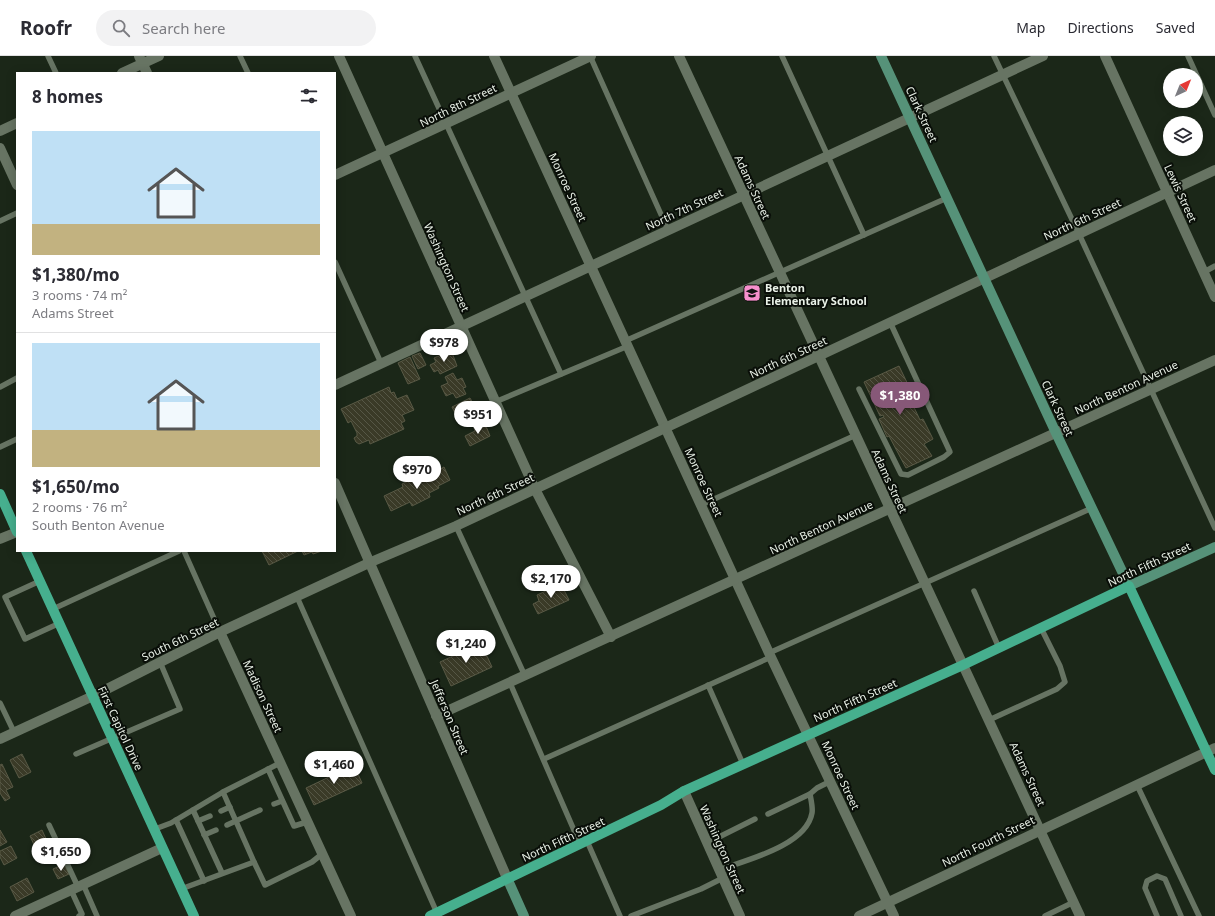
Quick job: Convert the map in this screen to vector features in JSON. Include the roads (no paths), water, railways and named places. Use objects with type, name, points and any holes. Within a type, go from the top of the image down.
[{"type":"main road","name":"Clark Street","points":[[881,56],[1056,433],[1129,586],[1211,750],[1215,770]]},
{"type":"main road","points":[[0,494],[16,530]]},
{"type":"main road","name":"North Fifth Street","points":[[433,914],[661,805],[684,791],[963,665],[1215,547]]},
{"type":"main road","name":"First Capitol Drive","points":[[26,552],[194,916]]},
{"type":"main road","name":"Jefferson Street","points":[[507,878],[524,916]]},
{"type":"street","points":[[124,72],[159,56]]},
{"type":"street","name":"Washington Street","points":[[339,56],[535,489],[611,638]]},
{"type":"street","name":"Monroe Street","points":[[494,56],[770,655],[894,916]]},
{"type":"street","name":"North 8th Street","points":[[336,175],[384,154],[590,56]]},
{"type":"street","name":"Adams Street","points":[[679,56],[1041,829],[1080,916]]},
{"type":"street","name":"North 7th Street","points":[[336,384],[1043,56]]},
{"type":"street","name":"Lewis Street","points":[[1105,56],[1215,297]]},
{"type":"street","points":[[0,131],[16,123]]},
{"type":"street","points":[[0,148],[16,183]]},
{"type":"street","name":"North 6th Street","points":[[371,562],[456,526],[1215,170]]},
{"type":"street","name":"North Benton Avenue","points":[[436,716],[611,638],[890,508],[1215,360]]},
{"type":"street","name":"Jefferson Street","points":[[336,485],[371,562],[507,878]]},
{"type":"street","points":[[0,539],[16,532]]},
{"type":"street","name":"South 6th Street","points":[[0,739],[93,696],[220,632],[371,562]]},
{"type":"street","name":"Madison Street","points":[[220,632],[351,916]]},
{"type":"street","name":"North Fourth Street","points":[[859,916],[1211,750]]},
{"type":"street","name":"Washington Street","points":[[684,791],[740,916]]},
{"type":"street","points":[[15,916],[162,848]]},
{"type":"lane","points":[[48,56],[56,72]]},
{"type":"lane","points":[[240,56],[248,72]]},
{"type":"lane","points":[[415,56],[561,374]]},
{"type":"lane","points":[[590,56],[668,230]]},
{"type":"lane","points":[[782,56],[864,234]]},
{"type":"lane","points":[[994,56],[1079,234],[1215,528]]},
{"type":"lane","points":[[1188,56],[1215,115]]},
{"type":"lane","points":[[495,402],[561,374],[780,272],[947,198]]},
{"type":"lane","points":[[0,221],[16,213]]},
{"type":"lane","points":[[336,264],[381,363]]},
{"type":"lane","points":[[1204,272],[1215,266]]},
{"type":"lane","points":[[859,389],[901,474],[908,475],[944,457],[950,452],[890,322]]},
{"type":"lane","points":[[0,387],[16,379]]},
{"type":"lane","points":[[701,505],[856,435]]},
{"type":"lane","points":[[0,447],[16,440]]},
{"type":"lane","points":[[544,759],[1092,508]]},
{"type":"lane","points":[[456,526],[525,676]]},
{"type":"lane","points":[[53,608],[177,552]]},
{"type":"lane","name":"Madison Street","points":[[184,552],[220,632]]},
{"type":"lane","points":[[40,581],[5,597],[25,639],[60,623]]},
{"type":"lane","points":[[974,592],[999,648]]},
{"type":"lane","points":[[297,596],[433,914]]},
{"type":"lane","points":[[989,720],[1057,689],[1065,682],[1060,666],[1041,628]]},
{"type":"lane","points":[[76,754],[180,709],[160,662]]},
{"type":"lane","points":[[510,683],[583,843],[620,916]]},
{"type":"lane","points":[[708,685],[743,764]]},
{"type":"lane","points":[[0,703],[14,732]]},
{"type":"lane","points":[[155,829],[176,820],[223,792],[280,763]]},
{"type":"lane","points":[[268,769],[294,826],[307,822]]},
{"type":"lane","points":[[768,814],[810,794],[817,788],[831,781]]},
{"type":"lane","points":[[1137,784],[1199,916]]},
{"type":"lane","points":[[223,792],[265,886],[312,862],[322,854]]},
{"type":"lane","points":[[631,916],[701,889],[721,874],[764,855],[796,838],[806,826],[812,813],[810,794]]},
{"type":"lane","points":[[274,804],[282,801]]},
{"type":"lane","points":[[220,811],[230,807]]},
{"type":"lane","points":[[193,810],[204,835],[207,848],[222,873]]},
{"type":"lane","points":[[227,825],[260,810]]},
{"type":"lane","points":[[198,821],[210,816]]},
{"type":"lane","points":[[707,843],[756,819]]},
{"type":"lane","points":[[176,820],[193,854],[204,881]]},
{"type":"lane","points":[[50,825],[77,887],[97,916]]},
{"type":"lane","points":[[204,835],[216,830]]},
{"type":"lane","points":[[181,889],[254,862]]},
{"type":"lane","points":[[1157,916],[1145,888],[1147,880],[1157,876],[1165,879],[1181,916]]},
{"type":"lane","points":[[77,887],[82,914],[79,916]]},
{"type":"lane","points":[[1045,916],[1074,902]]},
{"type":"place","name":"Benton Elementary School","points":[[752,293]]}]
